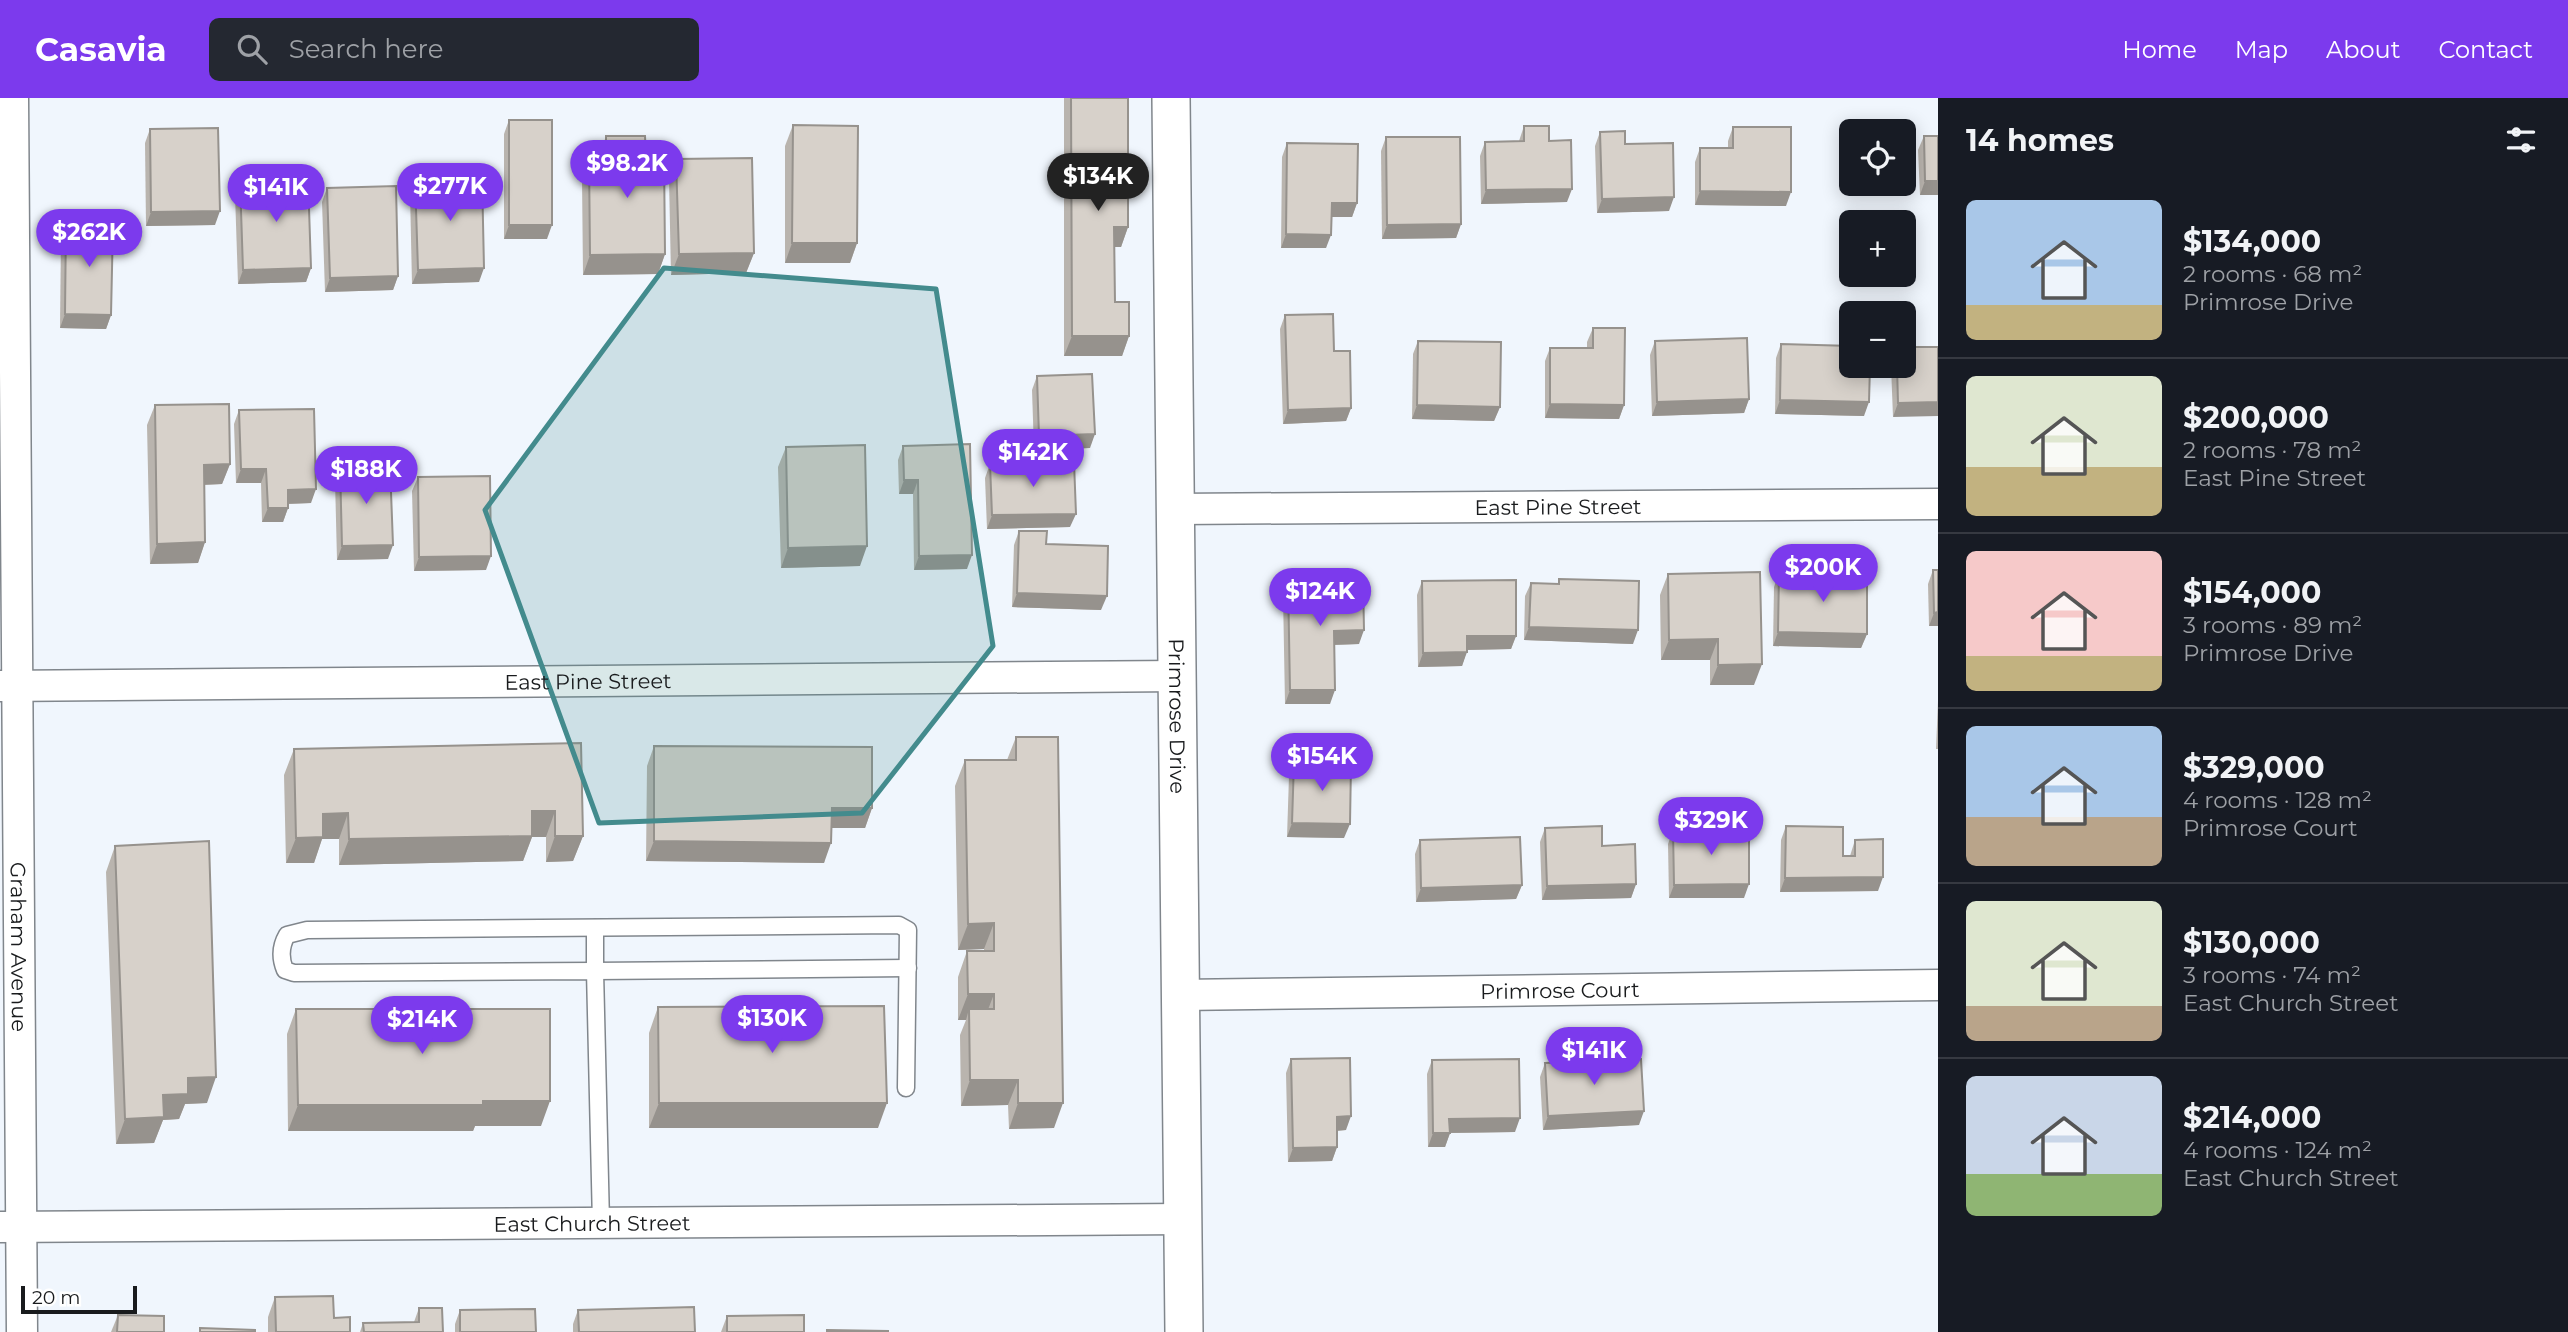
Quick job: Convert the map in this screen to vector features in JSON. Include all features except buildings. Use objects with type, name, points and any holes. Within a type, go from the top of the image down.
[{"type":"street","name":"Graham Avenue","points":[[13,98],[9,686],[10,1227],[22,1332]]},
{"type":"street","name":"Primrose Drive","points":[[1171,98],[1184,1332]]},
{"type":"street","name":"East Pine Street","points":[[1176,509],[1938,504]]},
{"type":"street","name":"East Pine Street","points":[[9,686],[1178,676]]},
{"type":"street","name":"Primrose Court","points":[[1180,995],[1938,985]]},
{"type":"street","name":"East Church Street","points":[[10,1227],[1183,1219]]},
{"type":"lane","points":[[906,1088],[908,968],[908,930],[899,925],[307,930],[287,936],[282,944],[285,970],[293,973],[908,968]]},
{"type":"lane","points":[[595,928],[601,1223]]},
{"type":"highlighted area","points":[[664,268],[936,289],[993,646],[862,813],[599,823],[485,510]]}]
